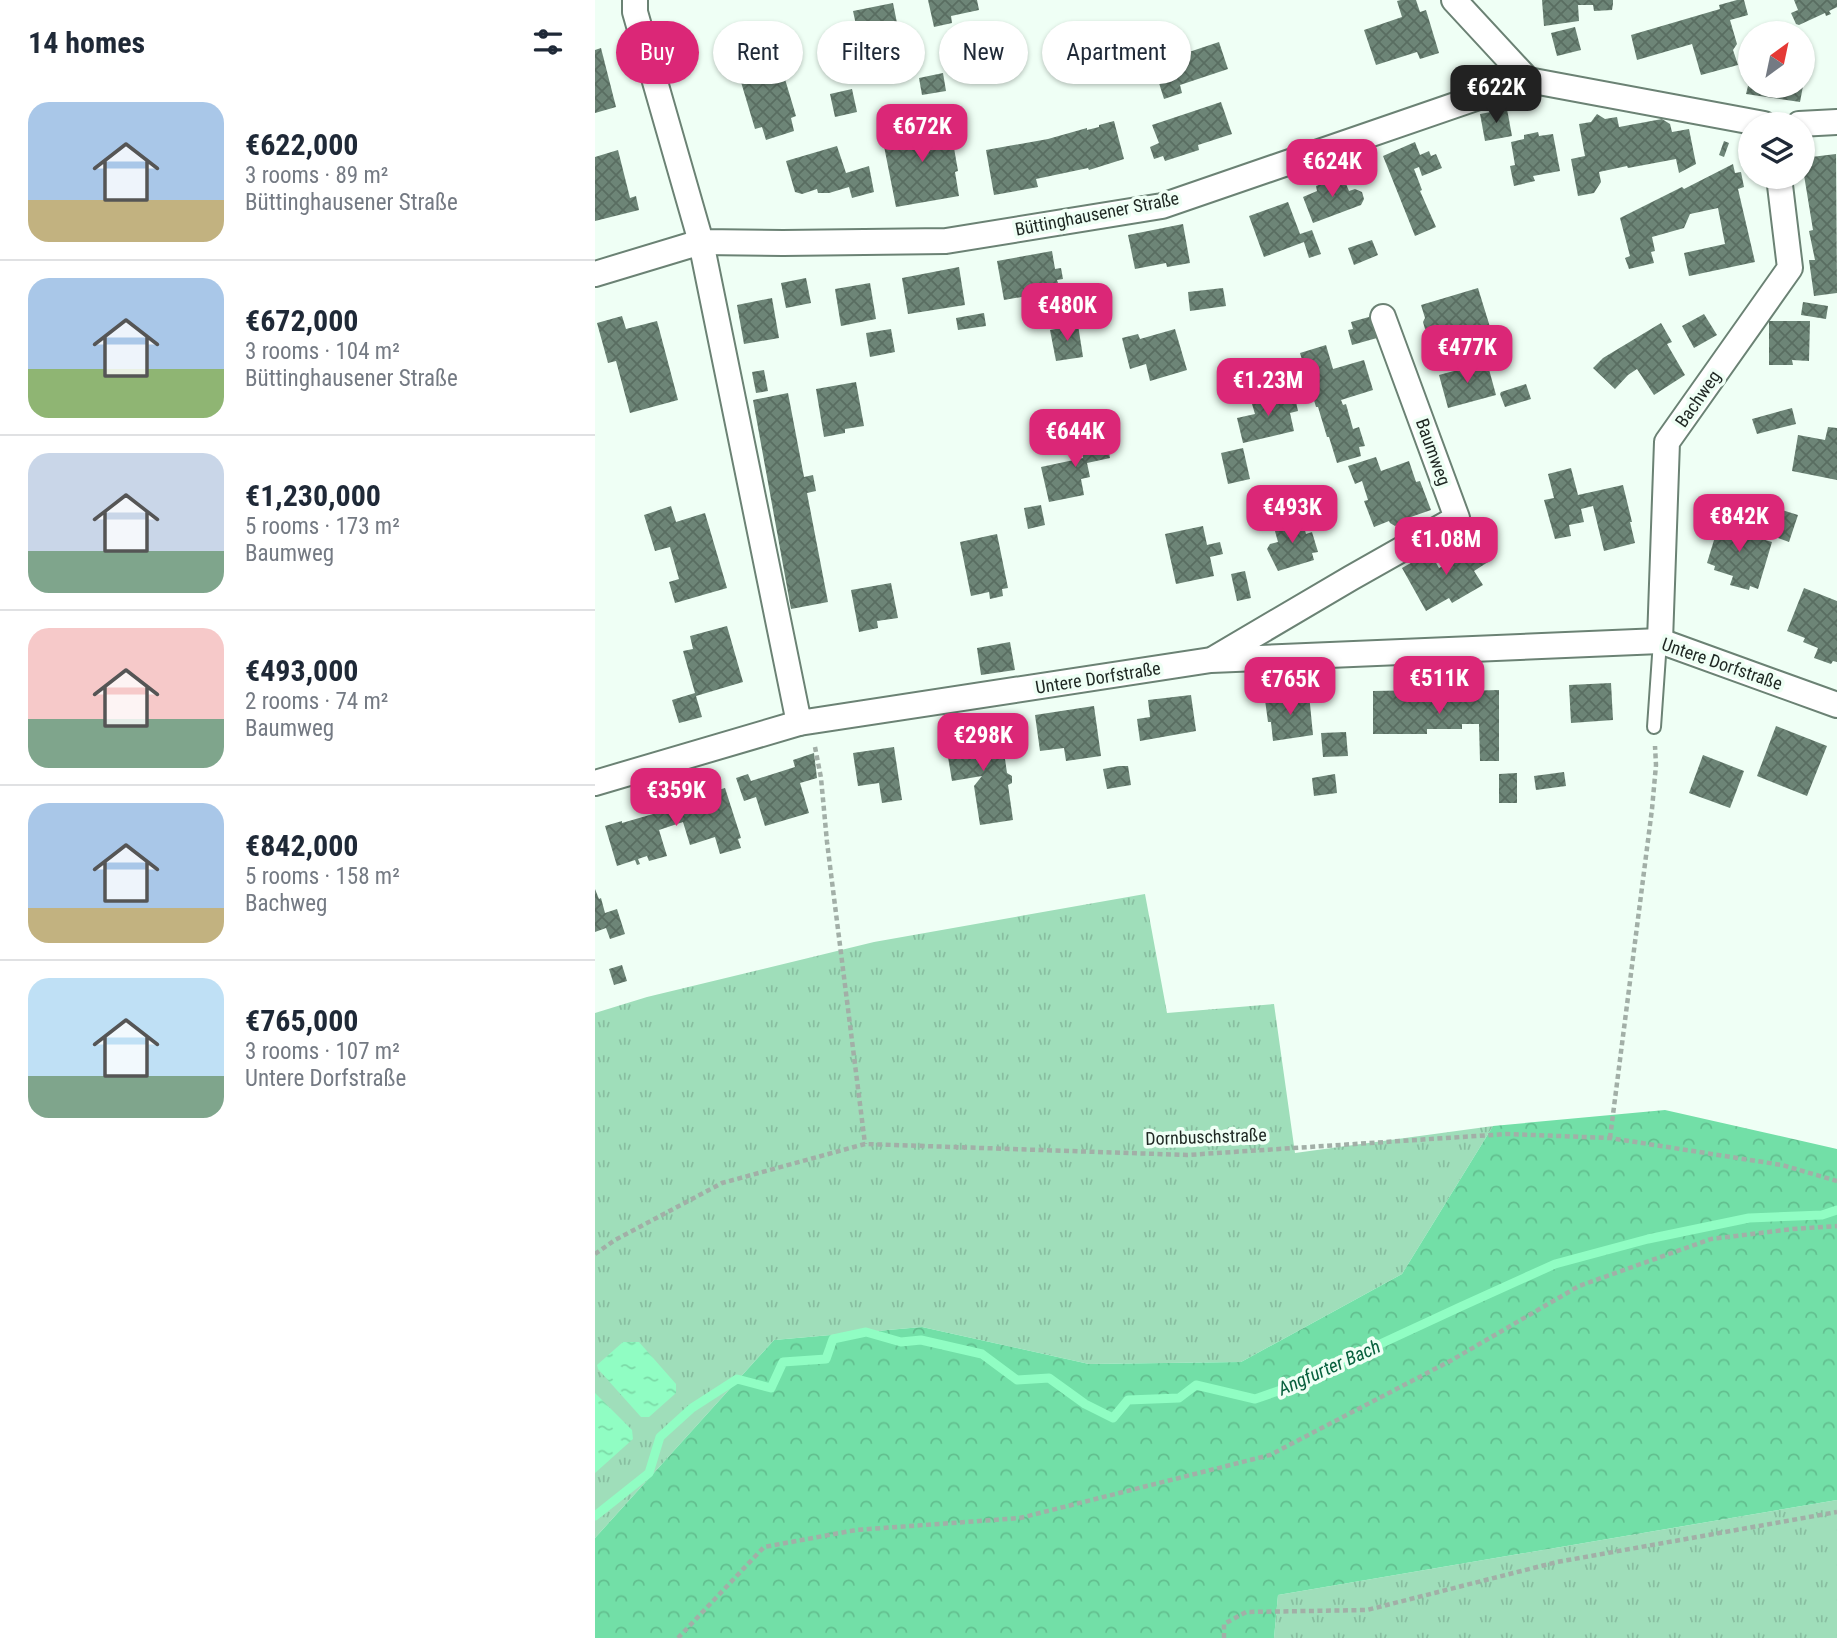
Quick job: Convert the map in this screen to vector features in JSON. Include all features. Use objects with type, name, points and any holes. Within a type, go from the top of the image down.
[{"type":"street","points":[[635,0],[635,12],[701,242],[805,722]]},
{"type":"street","points":[[1454,0],[1528,80]]},
{"type":"street","name":"Büttinghausener Straße","points":[[595,274],[701,242],[946,241],[1162,205],[1528,80],[1738,119]]},
{"type":"street","points":[[1815,123],[1837,122]]},
{"type":"street","name":"Bachweg","points":[[1660,641],[1667,442],[1790,268],[1780,189]]},
{"type":"street","name":"Baumweg","points":[[1211,660],[1457,518],[1383,317]]},
{"type":"street","name":"Untere Dorfstraße","points":[[595,783],[805,722],[1211,660],[1660,641],[1837,705]]},
{"type":"lane","points":[[1654,727],[1660,641]]},
{"type":"path","points":[[805,722],[821,778],[865,1144]]},
{"type":"path","points":[[1610,1138],[1653,809],[1654,727]]},
{"type":"path","name":"Dornbuschstraße","points":[[595,1254],[615,1240],[722,1183],[865,1144],[1188,1155],[1507,1134],[1610,1138],[1782,1165],[1837,1181]]},
{"type":"path","points":[[678,1638],[764,1547],[856,1530],[1020,1518],[1270,1455],[1452,1360],[1579,1286],[1711,1239],[1837,1226]]},
{"type":"path","points":[[1224,1638],[1224,1624],[1246,1612],[1367,1610],[1557,1562],[1837,1511]]},
{"type":"green space","points":[[1145,894],[1167,1013],[1274,1004],[1295,1153],[1493,1126],[1402,1274],[1241,1362],[1089,1364],[922,1327],[774,1340],[595,1538],[595,1013],[647,997],[874,942]]},
{"type":"green space","points":[[1665,1110],[1837,1149],[1837,1500],[1278,1595],[1274,1638],[595,1638],[595,1538],[774,1340],[922,1327],[1089,1364],[1241,1362],[1402,1274],[1493,1126]]},
{"type":"green space","points":[[1837,1500],[1837,1638],[1274,1638],[1278,1595]]},
{"type":"water","points":[[623,1342],[639,1342],[676,1384],[676,1393],[649,1417],[641,1417],[598,1369],[597,1365]]},
{"type":"water","points":[[595,1393],[632,1430],[633,1439],[595,1473]]},
{"type":"building","points":[[928,0],[977,0],[979,10],[951,16],[952,21],[939,21],[939,26],[934,27]]},
{"type":"building","points":[[1416,0],[1420,12],[1426,10],[1439,53],[1420,59],[1417,52],[1376,65],[1364,30],[1402,17],[1397,1]]},
{"type":"building","points":[[1542,0],[1613,0],[1613,4],[1612,10],[1594,11],[1593,5],[1578,5],[1579,21],[1544,26]]},
{"type":"building","points":[[1744,0],[1748,15],[1730,20],[1737,44],[1733,50],[1738,65],[1701,75],[1692,44],[1637,60],[1631,35],[1720,9],[1719,5]]},
{"type":"building","points":[[1794,0],[1837,0],[1837,7],[1829,11],[1831,14],[1826,16],[1825,13],[1808,21],[1795,21],[1791,13],[1798,10]]},
{"type":"building","points":[[893,3],[897,21],[855,21],[853,11]]},
{"type":"building","points":[[1575,27],[1581,50],[1557,56],[1551,33]]},
{"type":"building","points":[[1219,42],[1228,69],[1191,81],[1191,51]]},
{"type":"building","points":[[601,48],[616,107],[595,113],[595,50]]},
{"type":"building","points":[[939,74],[939,84],[945,84],[946,91],[922,95],[920,84],[925,84],[925,77]]},
{"type":"building","points":[[742,84],[786,84],[796,116],[791,118],[794,131],[766,140],[762,127],[755,129]]},
{"type":"building","points":[[1159,84],[1183,84],[1180,85],[1182,93],[1164,99]]},
{"type":"building","points":[[852,89],[857,112],[835,117],[830,94]]},
{"type":"building","points":[[1773,98],[1801,98],[1800,102]]},
{"type":"building","points":[[1221,102],[1232,134],[1198,145],[1199,150],[1165,161],[1163,156],[1154,159],[1150,147],[1159,143],[1152,125]]},
{"type":"building","points":[[1507,109],[1512,136],[1485,141],[1480,114]]},
{"type":"building","points":[[1597,114],[1605,119],[1617,117],[1619,127],[1662,119],[1670,124],[1672,132],[1689,129],[1696,164],[1679,173],[1676,159],[1599,172],[1601,182],[1594,193],[1578,196],[1571,159],[1585,156],[1579,124],[1591,122]]},
{"type":"building","points":[[1114,121],[1124,159],[1089,170],[1088,168],[1036,179],[1038,187],[994,195],[986,150],[1048,139]]},
{"type":"building","points":[[916,123],[917,130],[950,125],[958,171],[955,172],[959,196],[896,207],[882,136],[899,134],[898,126]]},
{"type":"building","points":[[1538,132],[1539,136],[1553,134],[1560,171],[1533,176],[1535,181],[1514,186],[1510,166],[1515,165],[1511,142]]},
{"type":"building","points":[[1724,141],[1729,143],[1724,157],[1719,155]]},
{"type":"building","points":[[1415,142],[1420,155],[1429,151],[1431,156],[1436,154],[1442,168],[1422,176],[1419,167],[1414,169],[1422,190],[1420,191],[1436,227],[1415,236],[1383,156]]},
{"type":"building","points":[[837,146],[846,173],[869,166],[874,192],[852,198],[849,187],[829,193],[818,193],[817,189],[802,194],[795,192],[786,161]]},
{"type":"building","points":[[618,150],[630,198],[636,196],[639,210],[595,221],[595,157]]},
{"type":"building","points":[[1836,154],[1837,293],[1814,296],[1809,260],[1815,260],[1809,231],[1813,230],[1806,189],[1815,189],[1815,157]]},
{"type":"building","points":[[1733,164],[1735,173],[1738,172],[1738,189],[1755,262],[1689,276],[1684,253],[1725,244],[1718,208],[1690,214],[1684,228],[1652,237],[1655,251],[1651,252],[1654,263],[1629,269],[1625,258],[1630,256],[1620,218],[1682,187],[1684,189]]},
{"type":"building","points":[[1341,172],[1349,191],[1355,189],[1362,192],[1364,199],[1361,205],[1313,223],[1303,197],[1317,191],[1316,186],[1333,179],[1332,175]]},
{"type":"building","points":[[1288,202],[1300,234],[1312,230],[1321,254],[1309,258],[1304,242],[1264,257],[1249,216]]},
{"type":"building","points":[[1183,224],[1190,263],[1167,267],[1166,263],[1135,269],[1128,235]]},
{"type":"building","points":[[1372,240],[1378,255],[1354,265],[1348,248]]},
{"type":"building","points":[[1052,251],[1055,269],[1061,268],[1063,279],[1057,280],[1058,283],[1025,289],[1027,296],[1004,300],[997,261]]},
{"type":"building","points":[[959,267],[965,305],[908,314],[902,278]]},
{"type":"building","points":[[806,278],[811,303],[786,308],[781,283]]},
{"type":"building","points":[[870,283],[876,319],[841,326],[835,289]]},
{"type":"building","points":[[1223,288],[1226,306],[1190,311],[1188,292]]},
{"type":"building","points":[[1478,288],[1490,327],[1433,344],[1429,331],[1425,329],[1421,305]]},
{"type":"building","points":[[772,298],[779,338],[744,344],[737,305]]},
{"type":"building","points":[[1803,302],[1828,306],[1826,319],[1801,315]]},
{"type":"building","points":[[984,313],[986,326],[958,330],[956,318]]},
{"type":"building","points":[[1704,314],[1717,335],[1694,348],[1682,326]]},
{"type":"building","points":[[1376,315],[1377,338],[1352,345],[1348,330],[1353,329],[1351,322]]},
{"type":"building","points":[[622,316],[626,329],[657,321],[678,400],[630,413],[616,361],[608,363],[597,323]]},
{"type":"building","points":[[1769,321],[1810,321],[1809,361],[1792,360],[1793,365],[1769,365]]},
{"type":"building","points":[[1661,323],[1672,342],[1667,344],[1685,375],[1654,395],[1637,369],[1615,389],[1593,368],[1603,358]]},
{"type":"building","points":[[1078,325],[1083,357],[1056,361],[1050,330]]},
{"type":"building","points":[[891,329],[895,352],[870,357],[866,333]]},
{"type":"building","points":[[1175,329],[1187,370],[1150,381],[1146,364],[1130,369],[1122,338],[1138,334],[1140,339]]},
{"type":"building","points":[[1326,345],[1333,369],[1364,360],[1373,390],[1341,400],[1343,405],[1346,404],[1353,429],[1359,427],[1365,446],[1359,447],[1361,456],[1337,463],[1300,353]]},
{"type":"building","points":[[1487,362],[1496,395],[1448,408],[1439,375]]},
{"type":"building","points":[[764,370],[768,391],[756,393],[752,372]]},
{"type":"building","points":[[856,382],[864,426],[845,429],[845,433],[824,437],[816,389]]},
{"type":"building","points":[[1526,384],[1531,399],[1505,407],[1501,392]]},
{"type":"building","points":[[1270,389],[1276,392],[1277,398],[1286,396],[1288,404],[1296,402],[1298,411],[1290,413],[1294,431],[1243,443],[1237,418],[1255,414],[1252,404],[1261,402],[1263,391]]},
{"type":"building","points":[[788,393],[804,477],[813,475],[816,491],[807,493],[828,602],[791,609],[753,400]]},
{"type":"building","points":[[1792,408],[1796,424],[1757,434],[1752,419]]},
{"type":"building","points":[[1828,427],[1837,428],[1837,480],[1792,471],[1798,435],[1825,440]]},
{"type":"building","points":[[1105,431],[1110,458],[1087,463],[1090,477],[1081,479],[1084,495],[1049,502],[1041,467],[1083,458],[1079,436]]},
{"type":"building","points":[[1243,448],[1250,479],[1228,484],[1221,453]]},
{"type":"building","points":[[1376,457],[1381,471],[1409,461],[1416,482],[1420,481],[1431,510],[1405,519],[1395,526],[1389,521],[1374,527],[1364,501],[1368,500],[1362,481],[1355,484],[1348,466]]},
{"type":"building","points":[[1571,468],[1578,495],[1623,485],[1635,543],[1604,551],[1593,506],[1581,509],[1584,522],[1569,525],[1571,536],[1555,539],[1544,500],[1554,498],[1548,474]]},
{"type":"building","points":[[1041,505],[1045,525],[1028,529],[1024,508]]},
{"type":"building","points":[[671,506],[676,522],[705,513],[727,588],[675,603],[669,582],[679,579],[670,547],[655,551],[644,515]]},
{"type":"building","points":[[1776,508],[1798,515],[1789,542],[1778,538],[1782,526],[1771,522]]},
{"type":"building","points":[[1301,516],[1306,534],[1312,532],[1318,552],[1312,553],[1314,560],[1278,571],[1267,549],[1270,544],[1278,542],[1273,524]]},
{"type":"building","points":[[1721,517],[1748,525],[1745,534],[1772,542],[1758,589],[1750,586],[1749,590],[1730,585],[1733,576],[1714,570],[1715,566],[1707,563]]},
{"type":"building","points":[[1203,526],[1207,545],[1220,542],[1223,554],[1210,557],[1214,576],[1176,584],[1165,534]]},
{"type":"building","points":[[997,534],[1008,588],[1002,589],[1003,596],[990,599],[989,592],[971,596],[960,542]]},
{"type":"building","points":[[1476,541],[1488,562],[1474,571],[1483,585],[1452,603],[1449,598],[1426,611],[1402,568],[1430,552],[1439,568],[1464,554],[1461,550]]},
{"type":"building","points":[[1245,571],[1251,598],[1237,601],[1231,574]]},
{"type":"building","points":[[891,583],[898,618],[877,621],[878,628],[859,632],[851,590]]},
{"type":"building","points":[[1804,588],[1837,601],[1837,662],[1833,661],[1831,664],[1814,658],[1818,648],[1803,642],[1805,638],[1787,631]]},
{"type":"building","points":[[727,626],[743,682],[696,696],[702,717],[679,723],[672,700],[695,693],[683,651],[693,649],[690,636]]},
{"type":"building","points":[[1010,642],[1015,670],[981,675],[977,648]]},
{"type":"building","points":[[1611,683],[1613,720],[1571,723],[1569,685]]},
{"type":"building","points":[[1427,690],[1427,701],[1460,701],[1460,691],[1499,690],[1499,761],[1480,761],[1479,724],[1462,724],[1462,729],[1427,729],[1427,734],[1373,734],[1373,691]]},
{"type":"building","points":[[1309,694],[1313,735],[1273,741],[1265,700]]},
{"type":"building","points":[[1191,695],[1196,731],[1140,741],[1137,719],[1150,717],[1148,700]]},
{"type":"building","points":[[1094,706],[1101,756],[1066,761],[1064,748],[1040,751],[1035,715]]},
{"type":"building","points":[[1776,726],[1827,746],[1807,796],[1757,776]]},
{"type":"building","points":[[1001,731],[1007,773],[1012,776],[1012,783],[1008,785],[1013,820],[980,825],[974,786],[982,776],[952,781],[945,739]]},
{"type":"building","points":[[1346,732],[1348,756],[1323,757],[1321,733]]},
{"type":"building","points":[[894,747],[902,800],[882,803],[879,783],[858,786],[853,753]]},
{"type":"building","points":[[814,753],[817,778],[800,783],[809,813],[765,826],[756,797],[744,801],[736,778],[748,774],[751,781],[795,767],[793,760]]},
{"type":"building","points":[[1703,755],[1744,771],[1730,808],[1689,793]]},
{"type":"building","points":[[1128,766],[1131,785],[1107,789],[1103,769]]},
{"type":"building","points":[[1564,772],[1566,786],[1536,790],[1534,776]]},
{"type":"building","points":[[1517,773],[1517,803],[1499,803],[1499,774]]},
{"type":"building","points":[[1335,774],[1337,793],[1314,796],[1312,778]]},
{"type":"building","points":[[725,788],[741,838],[738,839],[741,848],[720,854],[715,837],[690,845],[683,822],[659,830],[667,856],[649,861],[647,856],[638,859],[640,864],[637,865],[635,860],[617,866],[605,826],[653,814],[651,808]]},
{"type":"building","points":[[595,889],[605,913],[617,909],[625,934],[610,939],[606,928],[595,932]]},
{"type":"building","points":[[622,965],[627,981],[614,985],[609,969]]},
{"type":"waterway","name":"Angfurter Bach","points":[[595,1516],[649,1473],[660,1437],[692,1408],[737,1379],[771,1388],[783,1362],[826,1359],[833,1339],[866,1332],[901,1342],[921,1340],[982,1354],[1017,1380],[1049,1378],[1085,1404],[1113,1418],[1128,1400],[1179,1398],[1196,1385],[1255,1399],[1281,1390],[1555,1264],[1648,1239],[1749,1218],[1822,1215],[1837,1210]]}]
